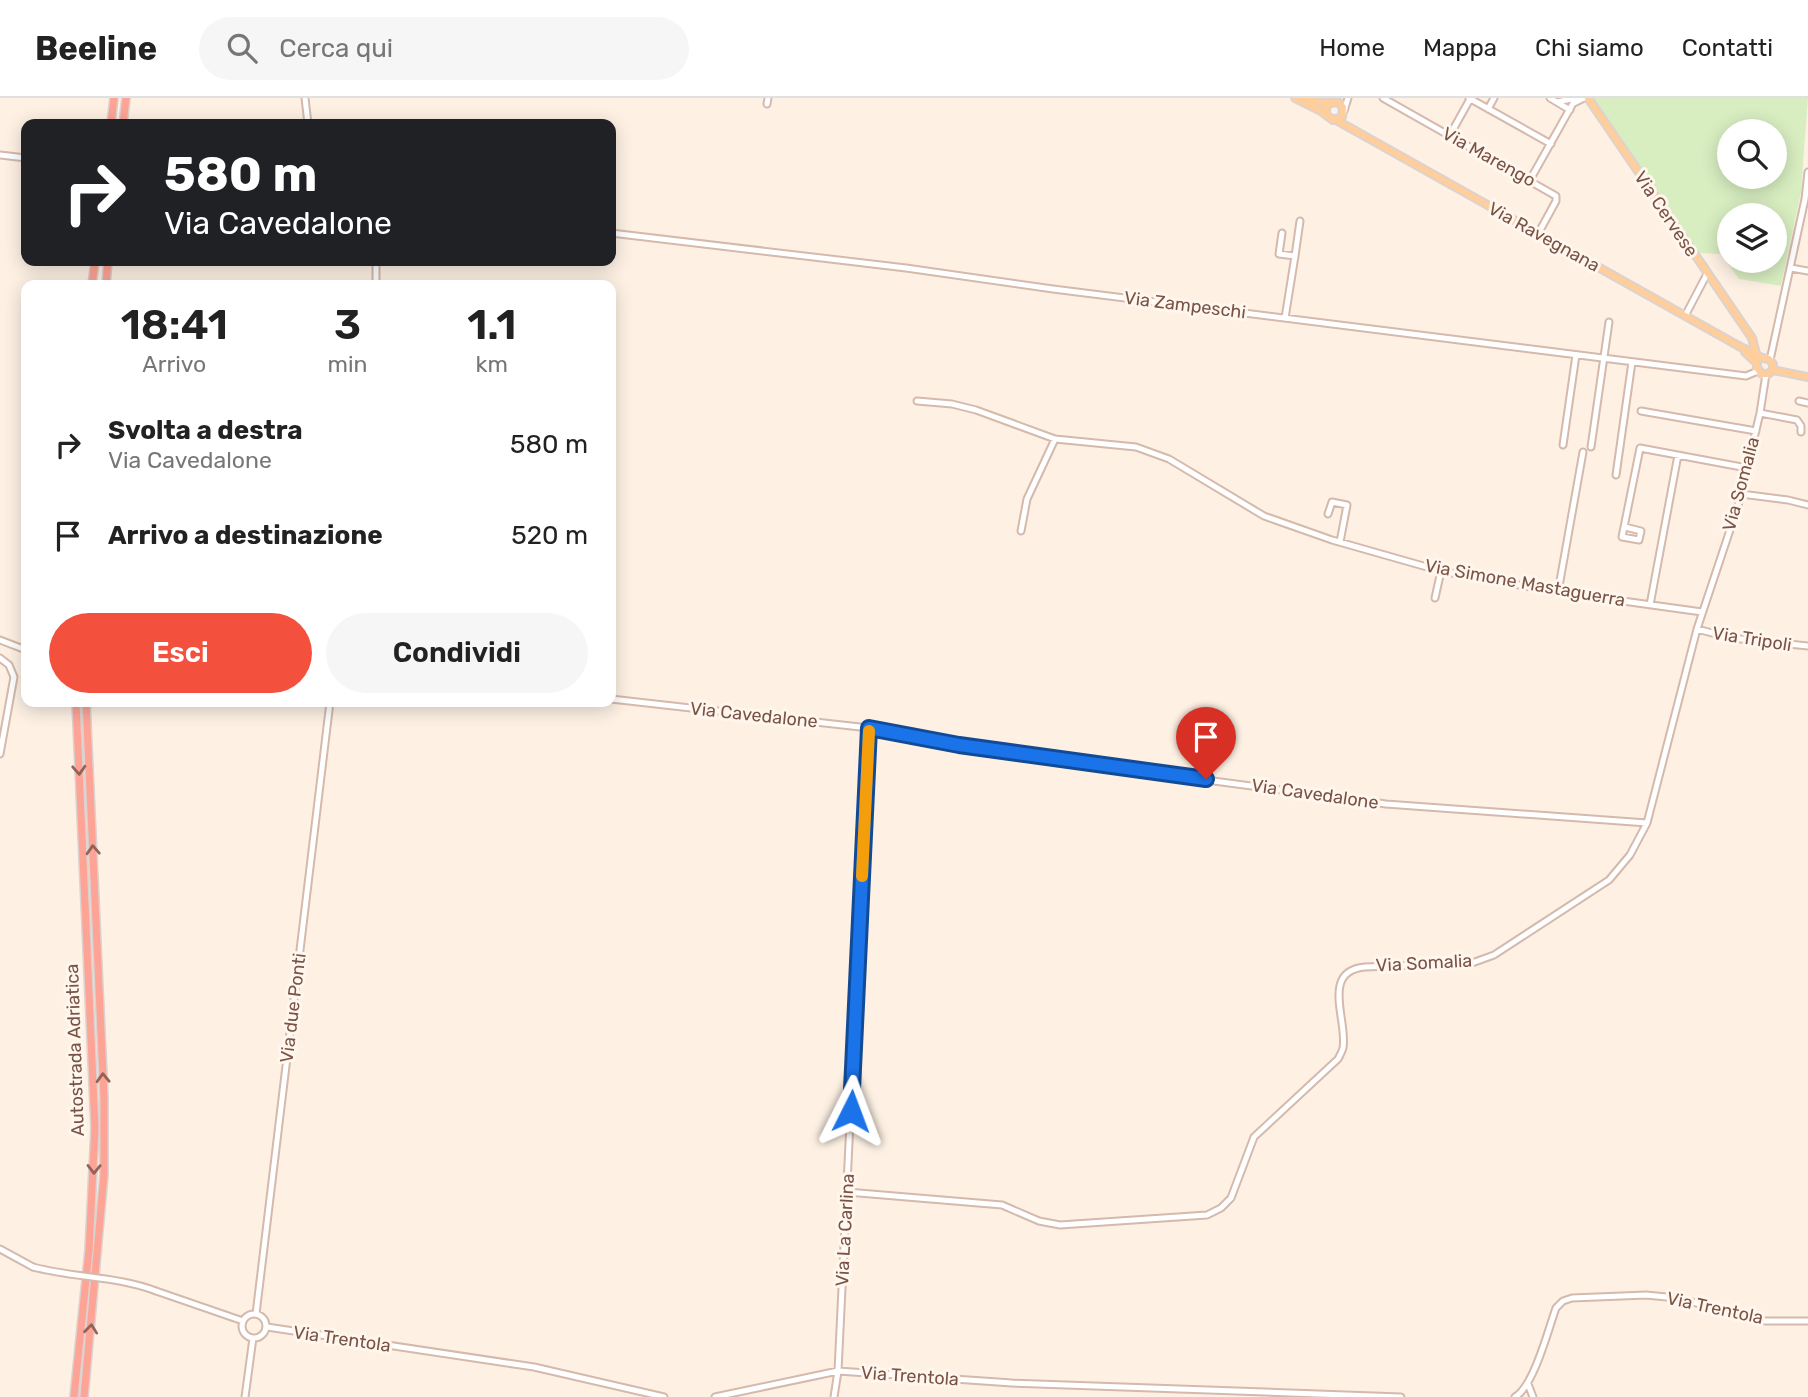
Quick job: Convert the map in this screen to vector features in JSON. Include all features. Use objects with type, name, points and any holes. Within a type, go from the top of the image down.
[{"type":"highway","points":[[112,119],[114,98]]},
{"type":"highway","points":[[124,119],[126,98]]},
{"type":"highway","name":"Autostrada Adriatica","points":[[74,1397],[89,1250],[95,1128],[76,707]]},
{"type":"highway","name":"Autostrada Adriatica","points":[[84,1397],[104,1175],[104,1098],[86,707]]},
{"type":"main road","points":[[1296,98],[1330,119],[1336,120],[1344,113]]},
{"type":"main road","points":[[1296,98],[1341,104],[1350,131]]},
{"type":"main road","name":"Via Cervese","points":[[1586,98],[1755,343],[1758,358]]},
{"type":"main road","points":[[1326,115],[1326,107],[1334,101]]},
{"type":"main road","name":"Via Ravegnana","points":[[1336,120],[1350,131],[1758,358],[1770,360]]},
{"type":"main road","points":[[1745,330],[1751,344],[1745,348]]},
{"type":"main road","name":"Via Ravegnana","points":[[1737,345],[1758,358]]},
{"type":"main road","points":[[1758,358],[1758,371],[1808,377]]},
{"type":"main road","points":[[1769,372],[1770,360]]},
{"type":"street","points":[[305,98],[307,119]]},
{"type":"street","points":[[1344,113],[1348,98]]},
{"type":"street","name":"Via Marengo","points":[[1386,98],[1530,180],[1556,198],[1538,234]]},
{"type":"street","points":[[1450,135],[1470,98],[1551,144]]},
{"type":"street","points":[[1488,109],[1494,98]]},
{"type":"street","points":[[1550,98],[1557,102],[1574,102],[1586,98]]},
{"type":"street","points":[[1557,102],[1574,102]]},
{"type":"street","points":[[1530,180],[1574,102]]},
{"type":"street","points":[[0,155],[21,157]]},
{"type":"street","points":[[1770,360],[1805,199],[1808,172]]},
{"type":"street","points":[[1284,318],[1300,221]]},
{"type":"street","points":[[1282,233],[1279,254],[1295,256]]},
{"type":"street","name":"Via Zampeschi","points":[[616,234],[906,268],[1746,376],[1758,371]]},
{"type":"street","points":[[1791,268],[1808,271]]},
{"type":"street","points":[[1685,316],[1707,274]]},
{"type":"street","points":[[1591,447],[1609,322]]},
{"type":"street","points":[[1563,445],[1576,355]]},
{"type":"street","points":[[1615,475],[1632,362]]},
{"type":"street","name":"Via Somalia","points":[[847,1192],[1002,1205],[1040,1221],[1060,1225],[1207,1215],[1221,1208],[1231,1198],[1254,1137],[1338,1059],[1343,1048],[1339,992],[1343,977],[1358,967],[1472,963],[1494,956],[1609,880],[1630,855],[1647,823],[1697,629],[1741,494],[1769,372]]},
{"type":"street","name":"Via Simone Mastaguerra","points":[[917,401],[951,404],[976,410],[1055,439],[1136,447],[1169,459],[1264,516],[1340,542],[1441,571],[1558,592],[1702,612]]},
{"type":"street","points":[[1799,401],[1808,403]]},
{"type":"street","points":[[1641,411],[1756,431]]},
{"type":"street","points":[[1760,412],[1799,421],[1801,432]]},
{"type":"street","points":[[1021,531],[1027,499],[1055,439]]},
{"type":"street","points":[[1625,527],[1640,448],[1748,468]]},
{"type":"street","points":[[1558,592],[1583,452]]},
{"type":"street","points":[[1650,605],[1678,455]]},
{"type":"street","points":[[1622,493],[1631,494]]},
{"type":"street","points":[[1741,494],[1808,505]]},
{"type":"street","points":[[1328,514],[1330,503],[1347,505],[1340,542]]},
{"type":"street","points":[[1435,598],[1441,571]]},
{"type":"street","name":"Via Tripoli","points":[[1697,629],[1731,638],[1808,646]]},
{"type":"street","points":[[0,640],[21,648]]},
{"type":"street","points":[[0,658],[9,665],[14,677],[0,754]]},
{"type":"street","name":"Via Cavedalone","points":[[616,700],[869,728],[959,745],[1386,804],[1647,823]]},
{"type":"street","name":"Via due Ponti","points":[[256,1314],[329,707]]},
{"type":"street","name":"Via La Carlina","points":[[834,1397],[838,1371],[869,728]]},
{"type":"street","points":[[0,1249],[33,1267],[50,1272],[122,1281],[243,1321]]},
{"type":"street","name":"Via Trentola","points":[[1516,1397],[1528,1384],[1556,1308],[1563,1301],[1572,1298],[1646,1295],[1677,1298],[1765,1321],[1808,1321]]},
{"type":"street","points":[[256,1314],[263,1317],[267,1327],[260,1337],[253,1338],[244,1332],[243,1321],[248,1315],[256,1314]]},
{"type":"street","name":"Via Trentola","points":[[267,1327],[534,1367],[664,1397]]},
{"type":"street","points":[[245,1397],[253,1338]]},
{"type":"street","name":"Via Trentola","points":[[715,1397],[838,1371],[1026,1384],[1401,1397]]},
{"type":"street","points":[[1528,1384],[1533,1397]]},
{"type":"green space","points":[[1591,98],[1808,98],[1801,192],[1787,258],[1787,203],[1717,203],[1717,254],[1697,253]]},
{"type":"green space","points":[[1735,273],[1784,273],[1781,286],[1739,279]]},
{"type":"slow traffic","points":[[862,876],[869,731]]},
{"type":"route","points":[[851,1111],[869,728],[959,745],[1206,779]]}]
